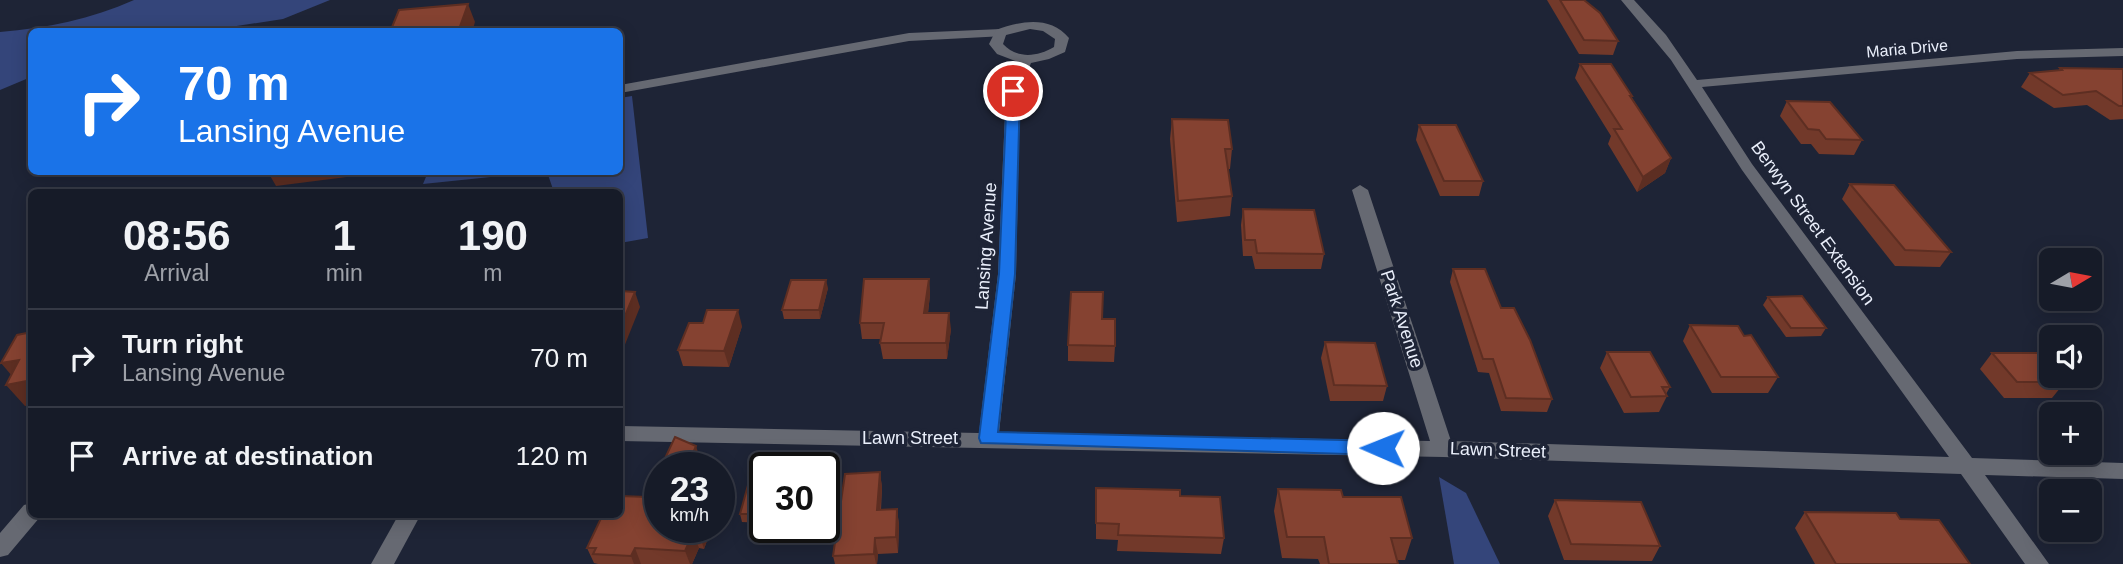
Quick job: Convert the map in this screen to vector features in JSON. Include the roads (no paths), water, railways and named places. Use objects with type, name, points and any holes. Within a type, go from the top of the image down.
[{"type":"street","name":"Berwyn Street Extension","points":[[1627,0],[1644,16],[1694,84],[1745,164],[2038,564]]},
{"type":"street","points":[[1030,25],[1050,29],[1062,38],[1063,44],[1054,53],[1026,58],[1006,54],[999,49],[996,44],[1001,33],[1030,25]]},
{"type":"street","name":"Maria Drive","points":[[1694,84],[2017,55],[2123,52]]},
{"type":"street","name":"Lansing Avenue","points":[[988,438],[1007,274],[1013,91],[1026,58]]},
{"type":"street","name":"Park Avenue","points":[[1360,190],[1443,449]]},
{"type":"street","name":"Lawn Street","points":[[623,434],[780,438],[988,438],[1443,449],[2123,471]]},
{"type":"street","points":[[0,548],[28,516]]},
{"type":"street","points":[[382,564],[408,518]]},
{"type":"lane","points":[[623,88],[909,37],[1001,33]]}]
